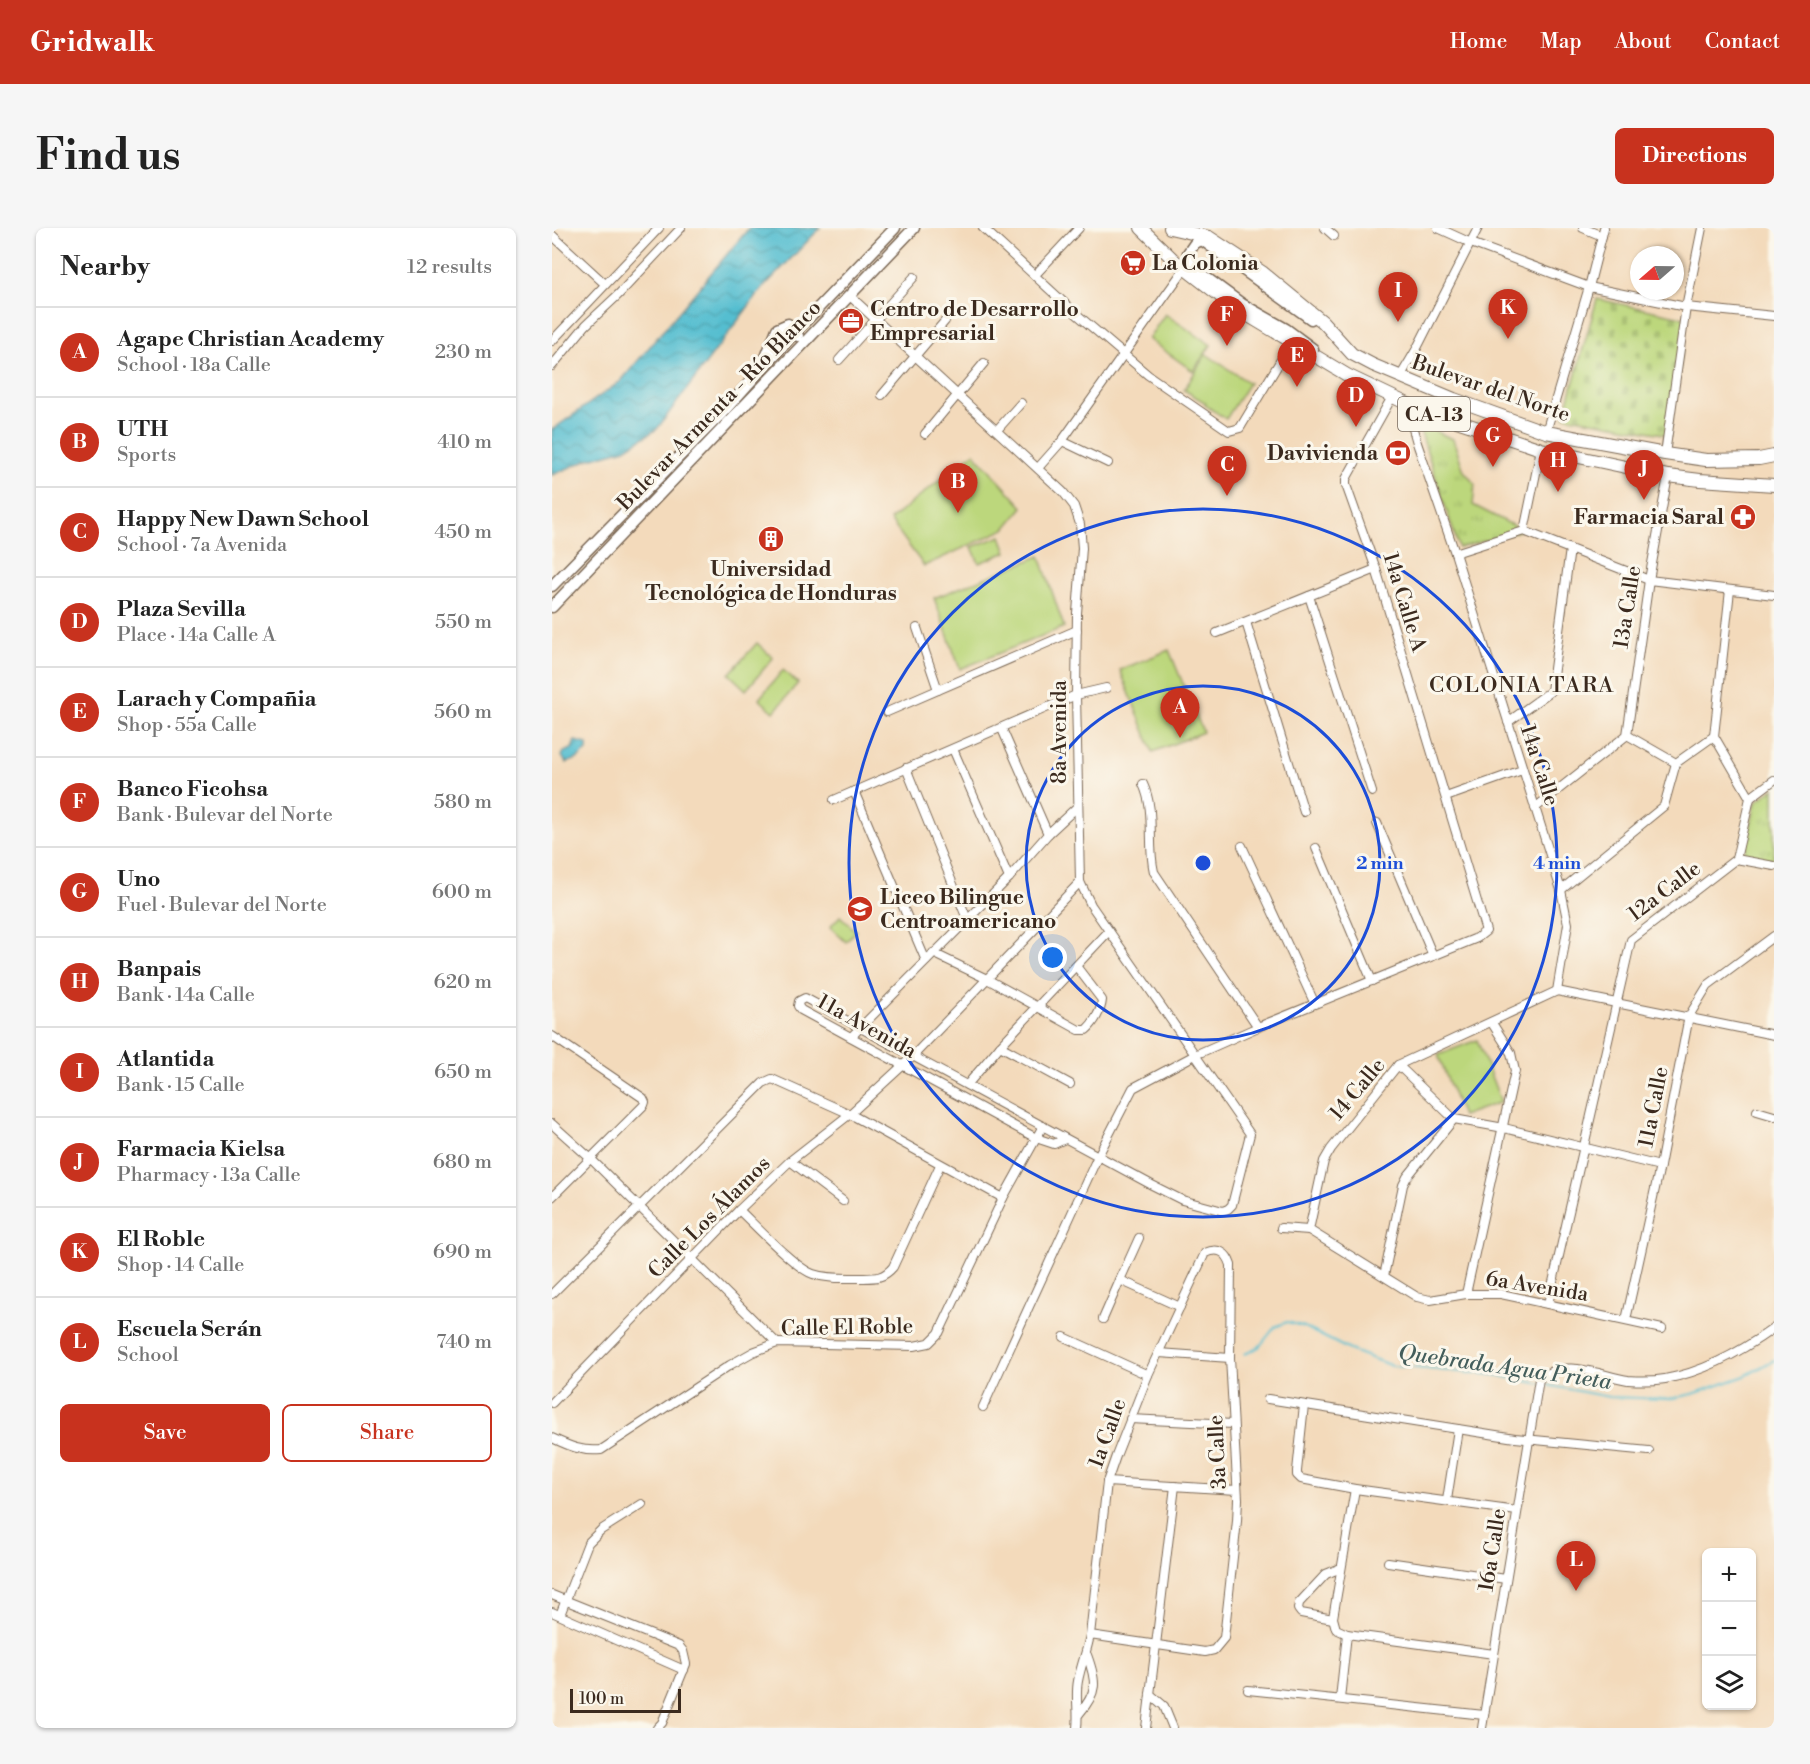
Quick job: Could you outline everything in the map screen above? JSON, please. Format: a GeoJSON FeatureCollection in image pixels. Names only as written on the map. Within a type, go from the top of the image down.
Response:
{"type":"FeatureCollection","features":[{"type":"Feature","properties":{"kind":"highway","name":"Bulevar del Norte"},"geometry":{"type":"LineString","coordinates":[[1141,228],[1185,268],[1233,306],[1347,375],[1412,406],[1541,449],[1668,476],[1700,480],[1774,483]]}},
{"type":"Feature","properties":{"kind":"highway","name":"Bulevar del Norte"},"geometry":{"type":"LineString","coordinates":[[1170,228],[1209,237],[1262,272],[1323,322],[1352,354],[1454,399],[1546,432],[1665,454],[1706,460],[1759,459],[1774,456]]}},
{"type":"Feature","properties":{"kind":"highway"},"geometry":{"type":"LineString","coordinates":[[1510,440],[1679,474],[1774,483]]}},
{"type":"Feature","properties":{"kind":"highway"},"geometry":{"type":"LineString","coordinates":[[1706,460],[1725,464],[1774,463]]}},
{"type":"Feature","properties":{"kind":"main road","name":"Bulevar Armenta - Río Blanco"},"geometry":{"type":"LineString","coordinates":[[552,586],[725,410],[796,331],[895,228]]}},
{"type":"Feature","properties":{"kind":"main road","name":"Bulevar Armenta - Río Blanco"},"geometry":{"type":"LineString","coordinates":[[552,607],[850,296],[910,230]]}},
{"type":"Feature","properties":{"kind":"main road"},"geometry":{"type":"LineString","coordinates":[[1347,375],[1286,329],[1242,304],[1197,271],[1189,261],[1190,249],[1202,240],[1309,317],[1352,354]]}},
{"type":"Feature","properties":{"kind":"main road"},"geometry":{"type":"LineString","coordinates":[[738,412],[744,399],[796,346],[799,338],[796,331],[788,324],[777,328],[762,369]]}},
{"type":"Feature","properties":{"kind":"main road"},"geometry":{"type":"LineString","coordinates":[[552,597],[585,563],[597,540]]}},
{"type":"Feature","properties":{"kind":"street"},"geometry":{"type":"LineString","coordinates":[[552,341],[659,228]]}},
{"type":"Feature","properties":{"kind":"street"},"geometry":{"type":"LineString","coordinates":[[552,366],[586,325],[681,228]]}},
{"type":"Feature","properties":{"kind":"street"},"geometry":{"type":"LineString","coordinates":[[983,228],[1148,375],[1229,431],[1240,428],[1291,343]]}},
{"type":"Feature","properties":{"kind":"street"},"geometry":{"type":"LineString","coordinates":[[1035,275],[1079,228]]}},
{"type":"Feature","properties":{"kind":"street"},"geometry":{"type":"LineString","coordinates":[[1325,228],[1334,236]]}},
{"type":"Feature","properties":{"kind":"street"},"geometry":{"type":"LineString","coordinates":[[1438,228],[1471,243],[1589,287],[1686,307],[1774,316]]}},
{"type":"Feature","properties":{"kind":"street"},"geometry":{"type":"LineString","coordinates":[[1400,376],[1416,350],[1478,228]]}},
{"type":"Feature","properties":{"kind":"street"},"geometry":{"type":"LineString","coordinates":[[1546,432],[1603,232],[1583,228]]}},
{"type":"Feature","properties":{"kind":"street"},"geometry":{"type":"LineString","coordinates":[[1665,454],[1686,307],[1702,228]]}},
{"type":"Feature","properties":{"kind":"street"},"geometry":{"type":"LineString","coordinates":[[552,235],[605,284]]}},
{"type":"Feature","properties":{"kind":"street"},"geometry":{"type":"LineString","coordinates":[[1038,468],[1062,441],[1185,268]]}},
{"type":"Feature","properties":{"kind":"street"},"geometry":{"type":"LineString","coordinates":[[839,360],[877,321],[914,277]]}},
{"type":"Feature","properties":{"kind":"street","name":"8a Avenida"},"geometry":{"type":"LineString","coordinates":[[850,296],[1064,492],[1074,506],[1080,524],[1082,548],[1076,695],[1080,882],[1091,905],[1109,932],[1250,1134],[1232,1205],[1228,1209]]}},
{"type":"Feature","properties":{"kind":"street"},"geometry":{"type":"LineString","coordinates":[[882,395],[945,321]]}},
{"type":"Feature","properties":{"kind":"street"},"geometry":{"type":"LineString","coordinates":[[925,434],[984,363]]}},
{"type":"Feature","properties":{"kind":"street","name":"14a Calle A"},"geometry":{"type":"LineString","coordinates":[[1392,397],[1346,479],[1346,485],[1376,569],[1485,931],[1477,938],[1433,956]]}},
{"type":"Feature","properties":{"kind":"street"},"geometry":{"type":"LineString","coordinates":[[997,430],[1021,403]]}},
{"type":"Feature","properties":{"kind":"street","name":"14a Calle"},"geometry":{"type":"LineString","coordinates":[[1412,406],[1412,423],[1417,443],[1455,553],[1561,890],[1568,924],[1557,991]]}},
{"type":"Feature","properties":{"kind":"street"},"geometry":{"type":"LineString","coordinates":[[1062,441],[1108,463]]}},
{"type":"Feature","properties":{"kind":"street"},"geometry":{"type":"LineString","coordinates":[[1524,531],[1541,449]]}},
{"type":"Feature","properties":{"kind":"street","name":"13a Calle"},"geometry":{"type":"LineString","coordinates":[[1627,735],[1649,580],[1668,476]]}},
{"type":"Feature","properties":{"kind":"street"},"geometry":{"type":"LineString","coordinates":[[1455,553],[1524,531],[1649,580],[1774,596]]}},
{"type":"Feature","properties":{"kind":"street"},"geometry":{"type":"LineString","coordinates":[[1508,722],[1551,691],[1570,549]]}},
{"type":"Feature","properties":{"kind":"street"},"geometry":{"type":"LineString","coordinates":[[1217,633],[1376,569]]}},
{"type":"Feature","properties":{"kind":"street"},"geometry":{"type":"LineString","coordinates":[[1730,590],[1714,736],[1750,798]]}},
{"type":"Feature","properties":{"kind":"street"},"geometry":{"type":"LineString","coordinates":[[1309,596],[1371,792]]}},
{"type":"Feature","properties":{"kind":"street"},"geometry":{"type":"LineString","coordinates":[[1246,622],[1304,812]]}},
{"type":"Feature","properties":{"kind":"street"},"geometry":{"type":"LineString","coordinates":[[918,628],[938,690]]}},
{"type":"Feature","properties":{"kind":"street"},"geometry":{"type":"LineString","coordinates":[[887,712],[1077,630]]}},
{"type":"Feature","properties":{"kind":"street"},"geometry":{"type":"LineString","coordinates":[[834,800],[1076,695],[1106,688]]}},
{"type":"Feature","properties":{"kind":"street"},"geometry":{"type":"LineString","coordinates":[[1002,729],[1048,834]]}},
{"type":"Feature","properties":{"kind":"street"},"geometry":{"type":"LineString","coordinates":[[1535,808],[1627,735],[1676,763]]}},
{"type":"Feature","properties":{"kind":"street"},"geometry":{"type":"LineString","coordinates":[[1561,890],[1664,806],[1676,763],[1714,736]]}},
{"type":"Feature","properties":{"kind":"street"},"geometry":{"type":"LineString","coordinates":[[953,749],[1008,878]]}},
{"type":"Feature","properties":{"kind":"street"},"geometry":{"type":"LineString","coordinates":[[906,768],[967,919]]}},
{"type":"Feature","properties":{"kind":"street"},"geometry":{"type":"LineString","coordinates":[[1446,797],[1522,770]]}},
{"type":"Feature","properties":{"kind":"street"},"geometry":{"type":"LineString","coordinates":[[1774,780],[1750,798],[1736,859],[1774,867]]}},
{"type":"Feature","properties":{"kind":"street"},"geometry":{"type":"LineString","coordinates":[[1143,784],[1152,815],[1151,860],[1154,872],[1258,1027]]}},
{"type":"Feature","properties":{"kind":"street"},"geometry":{"type":"LineString","coordinates":[[854,791],[926,960]]}},
{"type":"Feature","properties":{"kind":"street"},"geometry":{"type":"LineString","coordinates":[[851,1037],[1077,807]]}},
{"type":"Feature","properties":{"kind":"street"},"geometry":{"type":"LineString","coordinates":[[983,1407],[1098,1156],[1133,1088],[1195,1055],[1314,1002],[1433,956],[1377,823]]}},
{"type":"Feature","properties":{"kind":"street"},"geometry":{"type":"LineString","coordinates":[[1242,846],[1314,1002]]}},
{"type":"Feature","properties":{"kind":"street"},"geometry":{"type":"LineString","coordinates":[[1316,848],[1372,981]]}},
{"type":"Feature","properties":{"kind":"street","name":"12a Calle"},"geometry":{"type":"LineString","coordinates":[[1548,1304],[1633,937],[1736,859]]}},
{"type":"Feature","properties":{"kind":"street","name":"Calle Los Álamos"},"geometry":{"type":"LineString","coordinates":[[552,1403],[739,1210],[790,1161],[850,1114],[912,1056],[1080,882]]}},
{"type":"Feature","properties":{"kind":"street"},"geometry":{"type":"LineString","coordinates":[[967,1085],[1000,1046],[1109,932]]}},
{"type":"Feature","properties":{"kind":"street","name":"11a Calle"},"geometry":{"type":"LineString","coordinates":[[1626,1320],[1660,1166],[1689,1017],[1708,985],[1774,936]]}},
{"type":"Feature","properties":{"kind":"street"},"geometry":{"type":"LineString","coordinates":[[933,953],[987,979],[1079,1030],[1086,1030],[1092,1026],[1102,1000],[1076,966]]}},
{"type":"Feature","properties":{"kind":"street"},"geometry":{"type":"LineString","coordinates":[[1557,991],[1774,1035]]}},
{"type":"Feature","properties":{"kind":"street","name":"14 Calle"},"geometry":{"type":"LineString","coordinates":[[1309,1230],[1324,1161],[1330,1149],[1398,1065],[1557,991]]}},
{"type":"Feature","properties":{"kind":"street","name":"11a Avenida"},"geometry":{"type":"LineString","coordinates":[[1065,1139],[1054,1144],[1036,1138],[801,1010],[798,1006],[799,1001],[805,998],[1182,1200],[1223,1211],[1228,1209]]}},
{"type":"Feature","properties":{"kind":"street"},"geometry":{"type":"LineString","coordinates":[[1466,1294],[1515,1071],[1511,1053],[1492,1023]]}},
{"type":"Feature","properties":{"kind":"street"},"geometry":{"type":"LineString","coordinates":[[552,1036],[643,1098],[645,1102],[645,1106],[552,1197]]}},
{"type":"Feature","properties":{"kind":"street"},"geometry":{"type":"LineString","coordinates":[[1000,1046],[1070,1084]]}},
{"type":"Feature","properties":{"kind":"street"},"geometry":{"type":"LineString","coordinates":[[1398,1065],[1454,1119],[1504,1128],[1660,1166]]}},
{"type":"Feature","properties":{"kind":"street"},"geometry":{"type":"LineString","coordinates":[[552,1293],[763,1083],[772,1079],[850,1114],[1003,1198]]}},
{"type":"Feature","properties":{"kind":"street"},"geometry":{"type":"LineString","coordinates":[[1757,1111],[1774,1116]]}},
{"type":"Feature","properties":{"kind":"street"},"geometry":{"type":"LineString","coordinates":[[1384,1276],[1403,1185],[1454,1119]]}},
{"type":"Feature","properties":{"kind":"street"},"geometry":{"type":"LineString","coordinates":[[552,1124],[591,1158],[777,1343]]}},
{"type":"Feature","properties":{"kind":"street","name":"Calle El Roble"},"geometry":{"type":"LineString","coordinates":[[552,1438],[575,1449],[601,1450],[729,1365],[777,1343],[914,1346],[929,1343],[939,1333],[1003,1198],[1042,1126]]}},
{"type":"Feature","properties":{"kind":"street"},"geometry":{"type":"LineString","coordinates":[[790,1161],[843,1201]]}},
{"type":"Feature","properties":{"kind":"street"},"geometry":{"type":"LineString","coordinates":[[739,1210],[800,1267],[813,1274],[839,1279],[880,1278],[893,1267],[940,1165]]}},
{"type":"Feature","properties":{"kind":"street","name":"6a Avenida"},"geometry":{"type":"LineString","coordinates":[[1281,1228],[1309,1230],[1417,1297],[1424,1299],[1466,1294],[1501,1294],[1662,1329]]}},
{"type":"Feature","properties":{"kind":"street"},"geometry":{"type":"LineString","coordinates":[[1103,1319],[1139,1238]]}},
{"type":"Feature","properties":{"kind":"street","name":"1a Calle"},"geometry":{"type":"LineString","coordinates":[[1077,1728],[1079,1714],[1077,1682],[1087,1655],[1090,1635],[1107,1482],[1148,1375],[1205,1253],[1212,1250],[1222,1251]]}},
{"type":"Feature","properties":{"kind":"street","name":"3a Calle"},"geometry":{"type":"LineString","coordinates":[[1156,1644],[1205,1652],[1214,1650],[1224,1638],[1227,1630],[1237,1521],[1237,1490],[1230,1358],[1231,1265],[1229,1257],[1222,1251]]}},
{"type":"Feature","properties":{"kind":"street"},"geometry":{"type":"LineString","coordinates":[[1120,1280],[1180,1307]]}},
{"type":"Feature","properties":{"kind":"street","name":"16a Calle"},"geometry":{"type":"LineString","coordinates":[[1482,1728],[1539,1379],[1550,1371],[1566,1369],[1629,1380],[1666,1379],[1707,1368],[1774,1328]]}},
{"type":"Feature","properties":{"kind":"street"},"geometry":{"type":"LineString","coordinates":[[1064,1337],[1148,1375]]}},
{"type":"Feature","properties":{"kind":"street"},"geometry":{"type":"LineString","coordinates":[[1159,1353],[1230,1358]]}},
{"type":"Feature","properties":{"kind":"street"},"geometry":{"type":"LineString","coordinates":[[1268,1399],[1515,1438],[1649,1451]]}},
{"type":"Feature","properties":{"kind":"street"},"geometry":{"type":"LineString","coordinates":[[1304,1405],[1297,1471],[1299,1478],[1355,1489],[1517,1511]]}},
{"type":"Feature","properties":{"kind":"street"},"geometry":{"type":"LineString","coordinates":[[1130,1419],[1233,1424]]}},
{"type":"Feature","properties":{"kind":"street"},"geometry":{"type":"LineString","coordinates":[[1447,1500],[1458,1429]]}},
{"type":"Feature","properties":{"kind":"street"},"geometry":{"type":"LineString","coordinates":[[1107,1482],[1237,1490]]}},
{"type":"Feature","properties":{"kind":"street"},"geometry":{"type":"LineString","coordinates":[[1146,1728],[1175,1486]]}},
{"type":"Feature","properties":{"kind":"street"},"geometry":{"type":"LineString","coordinates":[[1355,1489],[1333,1619],[1336,1629],[1347,1634],[1494,1654]]}},
{"type":"Feature","properties":{"kind":"street"},"geometry":{"type":"LineString","coordinates":[[642,1504],[601,1530],[588,1543],[565,1600],[556,1613],[684,1670]]}},
{"type":"Feature","properties":{"kind":"street"},"geometry":{"type":"LineString","coordinates":[[1389,1562],[1506,1579]]}},
{"type":"Feature","properties":{"kind":"street"},"geometry":{"type":"LineString","coordinates":[[1333,1619],[1301,1613],[1298,1609],[1299,1603],[1326,1574],[1341,1568]]}},
{"type":"Feature","properties":{"kind":"street"},"geometry":{"type":"LineString","coordinates":[[552,1594],[679,1646],[686,1658],[684,1670],[662,1723],[657,1728]]}},
{"type":"Feature","properties":{"kind":"street"},"geometry":{"type":"LineString","coordinates":[[1340,1699],[1347,1634]]}},
{"type":"Feature","properties":{"kind":"street"},"geometry":{"type":"LineString","coordinates":[[1090,1635],[1156,1644]]}},
{"type":"Feature","properties":{"kind":"street","name":"1a Calle"},"geometry":{"type":"LineString","coordinates":[[1079,1714],[1091,1700],[1095,1687],[1093,1671],[1087,1655]]}},
{"type":"Feature","properties":{"kind":"street"},"geometry":{"type":"LineString","coordinates":[[1248,1690],[1484,1715]]}},
{"type":"Feature","properties":{"kind":"street"},"geometry":{"type":"LineString","coordinates":[[1150,1694],[1164,1706],[1173,1728]]}},
{"type":"Feature","properties":{"kind":"green space"},"geometry":{"type":"Polygon","coordinates":[[[1597,299],[1687,318],[1669,435],[1564,416],[1597,299]]]}},
{"type":"Feature","properties":{"kind":"green space"},"geometry":{"type":"Polygon","coordinates":[[[1165,314],[1211,345],[1193,371],[1148,339],[1165,314]]]}},
{"type":"Feature","properties":{"kind":"green space"},"geometry":{"type":"Polygon","coordinates":[[[1206,354],[1249,383],[1226,419],[1205,405],[1206,403],[1184,390],[1206,354]]]}},
{"type":"Feature","properties":{"kind":"green space"},"geometry":{"type":"Polygon","coordinates":[[[1418,424],[1453,439],[1464,471],[1475,484],[1473,505],[1522,530],[1459,548],[1418,424]]]}},
{"type":"Feature","properties":{"kind":"green space"},"geometry":{"type":"Polygon","coordinates":[[[974,453],[1023,507],[1005,529],[924,566],[890,520],[974,453]]]}},
{"type":"Feature","properties":{"kind":"green space"},"geometry":{"type":"Polygon","coordinates":[[[1001,536],[1007,552],[979,563],[972,547],[1001,536]]]}},
{"type":"Feature","properties":{"kind":"green space"},"geometry":{"type":"Polygon","coordinates":[[[1040,556],[1064,627],[960,669],[934,598],[1040,556]]]}},
{"type":"Feature","properties":{"kind":"green space"},"geometry":{"type":"Polygon","coordinates":[[[757,643],[773,658],[746,690],[729,674],[757,643]]]}},
{"type":"Feature","properties":{"kind":"green space"},"geometry":{"type":"Polygon","coordinates":[[[1169,650],[1203,732],[1153,752],[1120,670],[1169,650]]]}},
{"type":"Feature","properties":{"kind":"green space"},"geometry":{"type":"Polygon","coordinates":[[[783,670],[798,683],[774,712],[759,699],[783,670]]]}},
{"type":"Feature","properties":{"kind":"green space"},"geometry":{"type":"Polygon","coordinates":[[[1774,788],[1774,862],[1744,856],[1756,802],[1774,788]]]}},
{"type":"Feature","properties":{"kind":"green space"},"geometry":{"type":"Polygon","coordinates":[[[840,916],[856,931],[846,942],[830,927],[840,916]]]}},
{"type":"Feature","properties":{"kind":"green space"},"geometry":{"type":"Polygon","coordinates":[[[1477,1040],[1501,1102],[1462,1116],[1438,1055],[1477,1040]]]}},
{"type":"Feature","properties":{"kind":"water"},"geometry":{"type":"Polygon","coordinates":[[[749,228],[820,228],[760,291],[657,429],[625,449],[589,459],[552,475],[552,430],[621,381],[749,228]]]}},
{"type":"Feature","properties":{"kind":"water"},"geometry":{"type":"Polygon","coordinates":[[[575,741],[587,744],[587,751],[577,759],[566,763],[562,756],[564,752],[572,749],[575,741]]]}},
{"type":"Feature","properties":{"kind":"waterway","name":"Quebrada Agua Prieta"},"geometry":{"type":"LineString","coordinates":[[1245,1354],[1259,1347],[1275,1327],[1287,1322],[1302,1326],[1350,1350],[1392,1366],[1495,1375],[1609,1397],[1668,1399],[1693,1394],[1745,1376],[1774,1360]]}},
{"type":"Feature","properties":{"kind":"place","name":"La Colonia"},"geometry":{"type":"Point","coordinates":[1133,263]}},
{"type":"Feature","properties":{"kind":"place","name":"Centro de Desarrollo Empresarial"},"geometry":{"type":"Point","coordinates":[851,321]}},
{"type":"Feature","properties":{"kind":"place","name":"Atlantida"},"geometry":{"type":"Point","coordinates":[1398,322]}},
{"type":"Feature","properties":{"kind":"place","name":"El Roble"},"geometry":{"type":"Point","coordinates":[1508,339]}},
{"type":"Feature","properties":{"kind":"place","name":"Banco Ficohsa"},"geometry":{"type":"Point","coordinates":[1227,346]}},
{"type":"Feature","properties":{"kind":"place","name":"Larach y Compañia"},"geometry":{"type":"Point","coordinates":[1297,387]}},
{"type":"Feature","properties":{"kind":"place","name":"Plaza Sevilla"},"geometry":{"type":"Point","coordinates":[1356,427]}},
{"type":"Feature","properties":{"kind":"place","name":"Davivienda"},"geometry":{"type":"Point","coordinates":[1398,453]}},
{"type":"Feature","properties":{"kind":"place","name":"Uno"},"geometry":{"type":"Point","coordinates":[1493,467]}},
{"type":"Feature","properties":{"kind":"place","name":"Banpais"},"geometry":{"type":"Point","coordinates":[1558,492]}},
{"type":"Feature","properties":{"kind":"place","name":"Happy New Dawn School"},"geometry":{"type":"Point","coordinates":[1227,496]}},
{"type":"Feature","properties":{"kind":"place","name":"Farmacia Kielsa"},"geometry":{"type":"Point","coordinates":[1644,500]}},
{"type":"Feature","properties":{"kind":"place","name":"UTH"},"geometry":{"type":"Point","coordinates":[958,513]}},
{"type":"Feature","properties":{"kind":"place","name":"Farmacia Saral"},"geometry":{"type":"Point","coordinates":[1743,517]}},
{"type":"Feature","properties":{"kind":"place","name":"Universidad Tecnológica de Honduras"},"geometry":{"type":"Point","coordinates":[771,539]}},
{"type":"Feature","properties":{"kind":"place","name":"Agape Christian Academy"},"geometry":{"type":"Point","coordinates":[1180,738]}},
{"type":"Feature","properties":{"kind":"place","name":"Liceo Bilingue Centroamericano"},"geometry":{"type":"Point","coordinates":[860,909]}},
{"type":"Feature","properties":{"kind":"place","name":"Escuela Serán"},"geometry":{"type":"Point","coordinates":[1576,1591]}},
{"type":"Feature","properties":{"kind":"district","name":"COLONIA TARA"},"geometry":{"type":"Point","coordinates":[1522,684]}}]}
